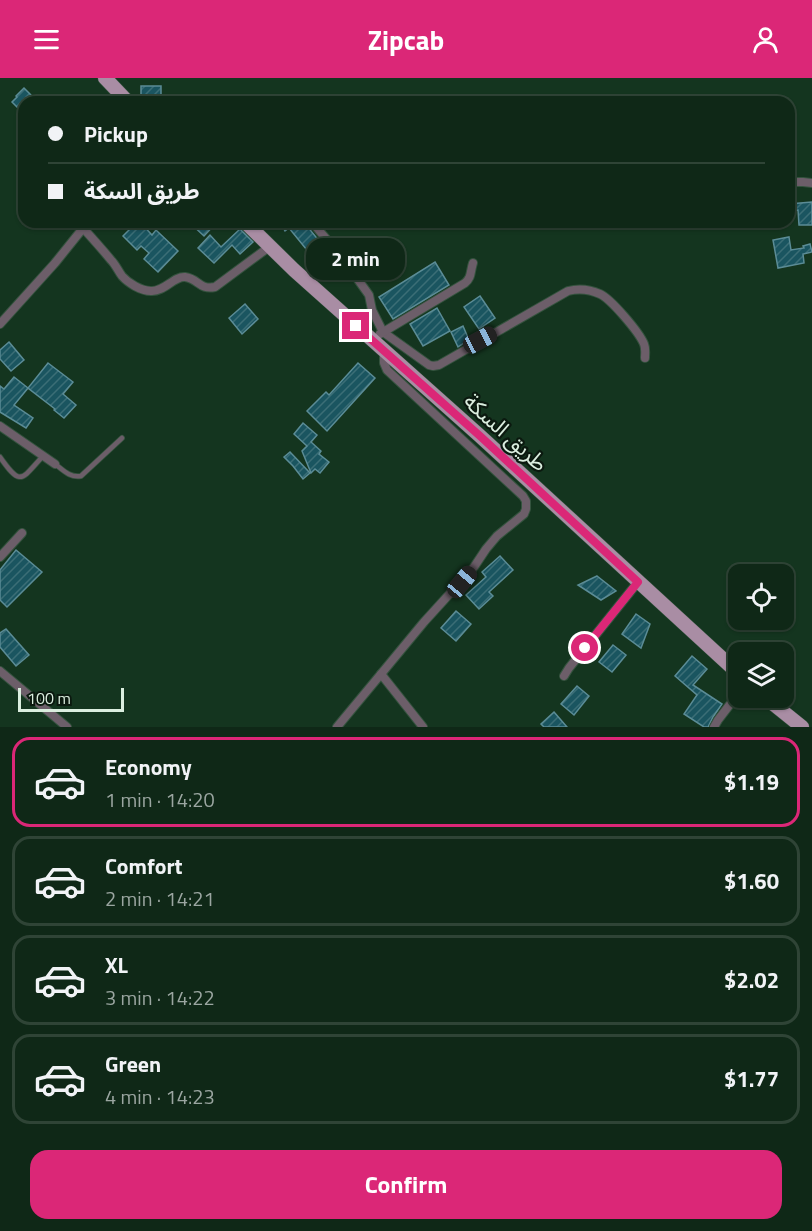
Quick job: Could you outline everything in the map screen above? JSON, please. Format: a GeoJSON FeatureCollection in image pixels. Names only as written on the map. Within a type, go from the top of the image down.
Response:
{"type":"FeatureCollection","features":[{"type":"Feature","properties":{"kind":"main road"},"geometry":{"type":"LineString","coordinates":[[105,78],[122,96]]}},
{"type":"Feature","properties":{"kind":"main road","name":"طريق السكة"},"geometry":{"type":"LineString","coordinates":[[251,228],[269,247],[377,336],[384,350],[728,664]]}},
{"type":"Feature","properties":{"kind":"main road"},"geometry":{"type":"LineString","coordinates":[[777,708],[796,725]]}},
{"type":"Feature","properties":{"kind":"street"},"geometry":{"type":"LineString","coordinates":[[795,182],[812,183]]}},
{"type":"Feature","properties":{"kind":"street"},"geometry":{"type":"LineString","coordinates":[[0,324],[84,228]]}},
{"type":"Feature","properties":{"kind":"street"},"geometry":{"type":"LineString","coordinates":[[88,228],[122,276],[139,288],[150,291],[160,290],[185,277],[205,288],[215,287],[269,247]]}},
{"type":"Feature","properties":{"kind":"street"},"geometry":{"type":"LineString","coordinates":[[317,228],[369,295],[377,336],[429,365],[439,365],[568,291],[579,288],[603,295],[621,313],[642,341],[645,347],[645,358]]}},
{"type":"Feature","properties":{"kind":"street"},"geometry":{"type":"LineString","coordinates":[[377,336],[465,284],[471,275],[473,263]]}},
{"type":"Feature","properties":{"kind":"street"},"geometry":{"type":"LineString","coordinates":[[337,727],[424,622],[462,582],[497,536],[520,519],[526,509],[523,496],[387,370],[384,363],[384,350]]}},
{"type":"Feature","properties":{"kind":"street"},"geometry":{"type":"LineString","coordinates":[[0,426],[55,464]]}},
{"type":"Feature","properties":{"kind":"street"},"geometry":{"type":"LineString","coordinates":[[0,557],[22,533]]}},
{"type":"Feature","properties":{"kind":"street"},"geometry":{"type":"LineString","coordinates":[[564,676],[638,582]]}},
{"type":"Feature","properties":{"kind":"street"},"geometry":{"type":"LineString","coordinates":[[0,671],[67,727]]}},
{"type":"Feature","properties":{"kind":"street"},"geometry":{"type":"LineString","coordinates":[[381,674],[423,727]]}},
{"type":"Feature","properties":{"kind":"street"},"geometry":{"type":"LineString","coordinates":[[714,727],[728,707]]}},
{"type":"Feature","properties":{"kind":"lane"},"geometry":{"type":"LineString","coordinates":[[55,464],[70,475],[81,476],[122,438]]}},
{"type":"Feature","properties":{"kind":"lane"},"geometry":{"type":"LineString","coordinates":[[0,457],[12,473],[20,477],[25,476],[44,456]]}},
{"type":"Feature","properties":{"kind":"building"},"geometry":{"type":"Polygon","coordinates":[[[141,86],[161,86],[161,96],[141,96],[141,86]]]}},
{"type":"Feature","properties":{"kind":"building"},"geometry":{"type":"Polygon","coordinates":[[[24,88],[32,96],[18,96],[18,108],[12,102],[24,88]]]}},
{"type":"Feature","properties":{"kind":"building"},"geometry":{"type":"Polygon","coordinates":[[[812,202],[812,225],[799,225],[795,203],[812,202]]]}},
{"type":"Feature","properties":{"kind":"building"},"geometry":{"type":"Polygon","coordinates":[[[131,228],[146,228],[152,235],[156,230],[178,251],[158,272],[144,259],[149,253],[141,246],[137,250],[123,236],[131,228]]]}},
{"type":"Feature","properties":{"kind":"building"},"geometry":{"type":"Polygon","coordinates":[[[195,228],[211,228],[204,236],[195,228]]]}},
{"type":"Feature","properties":{"kind":"building"},"geometry":{"type":"Polygon","coordinates":[[[289,228],[309,228],[344,272],[335,279],[313,253],[311,255],[289,228]]]}},
{"type":"Feature","properties":{"kind":"building"},"geometry":{"type":"Polygon","coordinates":[[[240,229],[253,242],[240,254],[232,245],[214,263],[198,248],[210,235],[221,247],[240,229]]]}},
{"type":"Feature","properties":{"kind":"building"},"geometry":{"type":"Polygon","coordinates":[[[789,237],[791,250],[804,248],[803,246],[810,244],[812,252],[803,254],[804,263],[778,268],[773,240],[789,237]]]}},
{"type":"Feature","properties":{"kind":"building"},"geometry":{"type":"Polygon","coordinates":[[[435,262],[449,285],[393,319],[379,297],[435,262]]]}},
{"type":"Feature","properties":{"kind":"building"},"geometry":{"type":"Polygon","coordinates":[[[480,296],[495,318],[479,329],[464,307],[480,296]]]}},
{"type":"Feature","properties":{"kind":"building"},"geometry":{"type":"Polygon","coordinates":[[[245,304],[258,319],[242,334],[229,318],[245,304]]]}},
{"type":"Feature","properties":{"kind":"building"},"geometry":{"type":"Polygon","coordinates":[[[437,308],[450,331],[423,346],[410,324],[437,308]]]}},
{"type":"Feature","properties":{"kind":"building"},"geometry":{"type":"Polygon","coordinates":[[[463,326],[469,340],[458,347],[451,332],[463,326]]]}},
{"type":"Feature","properties":{"kind":"building"},"geometry":{"type":"Polygon","coordinates":[[[9,342],[24,360],[11,371],[0,359],[0,350],[9,342]]]}},
{"type":"Feature","properties":{"kind":"building"},"geometry":{"type":"Polygon","coordinates":[[[48,363],[73,382],[63,394],[76,405],[64,418],[28,388],[48,363]]]}},
{"type":"Feature","properties":{"kind":"building"},"geometry":{"type":"Polygon","coordinates":[[[358,363],[375,378],[327,431],[307,411],[326,392],[329,395],[358,363]]]}},
{"type":"Feature","properties":{"kind":"building"},"geometry":{"type":"Polygon","coordinates":[[[14,377],[28,388],[14,405],[33,418],[26,428],[0,412],[0,386],[4,389],[14,377]]]}},
{"type":"Feature","properties":{"kind":"building"},"geometry":{"type":"Polygon","coordinates":[[[303,423],[317,435],[311,442],[321,451],[319,454],[329,462],[320,473],[315,469],[311,473],[302,451],[307,446],[294,434],[303,423]]]}},
{"type":"Feature","properties":{"kind":"building"},"geometry":{"type":"Polygon","coordinates":[[[290,452],[310,473],[303,479],[284,457],[290,452]]]}},
{"type":"Feature","properties":{"kind":"building"},"geometry":{"type":"Polygon","coordinates":[[[16,550],[42,572],[7,607],[0,600],[0,570],[16,550]]]}},
{"type":"Feature","properties":{"kind":"building"},"geometry":{"type":"Polygon","coordinates":[[[500,556],[513,570],[489,592],[493,596],[479,609],[466,595],[486,577],[482,572],[500,556]]]}},
{"type":"Feature","properties":{"kind":"building"},"geometry":{"type":"Polygon","coordinates":[[[597,576],[616,591],[601,600],[578,585],[597,576]]]}},
{"type":"Feature","properties":{"kind":"building"},"geometry":{"type":"Polygon","coordinates":[[[456,611],[471,624],[456,641],[441,628],[456,611]]]}},
{"type":"Feature","properties":{"kind":"building"},"geometry":{"type":"Polygon","coordinates":[[[636,614],[650,624],[641,648],[622,634],[636,614]]]}},
{"type":"Feature","properties":{"kind":"building"},"geometry":{"type":"Polygon","coordinates":[[[6,629],[29,655],[16,666],[0,647],[0,633],[6,629]]]}},
{"type":"Feature","properties":{"kind":"building"},"geometry":{"type":"Polygon","coordinates":[[[613,645],[626,655],[612,672],[599,662],[613,645]]]}},
{"type":"Feature","properties":{"kind":"building"},"geometry":{"type":"Polygon","coordinates":[[[692,656],[707,669],[693,685],[722,704],[708,727],[704,727],[684,714],[697,695],[675,676],[692,656]]]}},
{"type":"Feature","properties":{"kind":"building"},"geometry":{"type":"Polygon","coordinates":[[[577,686],[589,696],[574,715],[561,704],[577,686]]]}},
{"type":"Feature","properties":{"kind":"building"},"geometry":{"type":"Polygon","coordinates":[[[554,712],[567,727],[544,727],[541,724],[554,712]]]}},
{"type":"Feature","properties":{"kind":"route"},"geometry":{"type":"LineString","coordinates":[[356,326],[480,436],[638,582],[585,648]]}}]}
